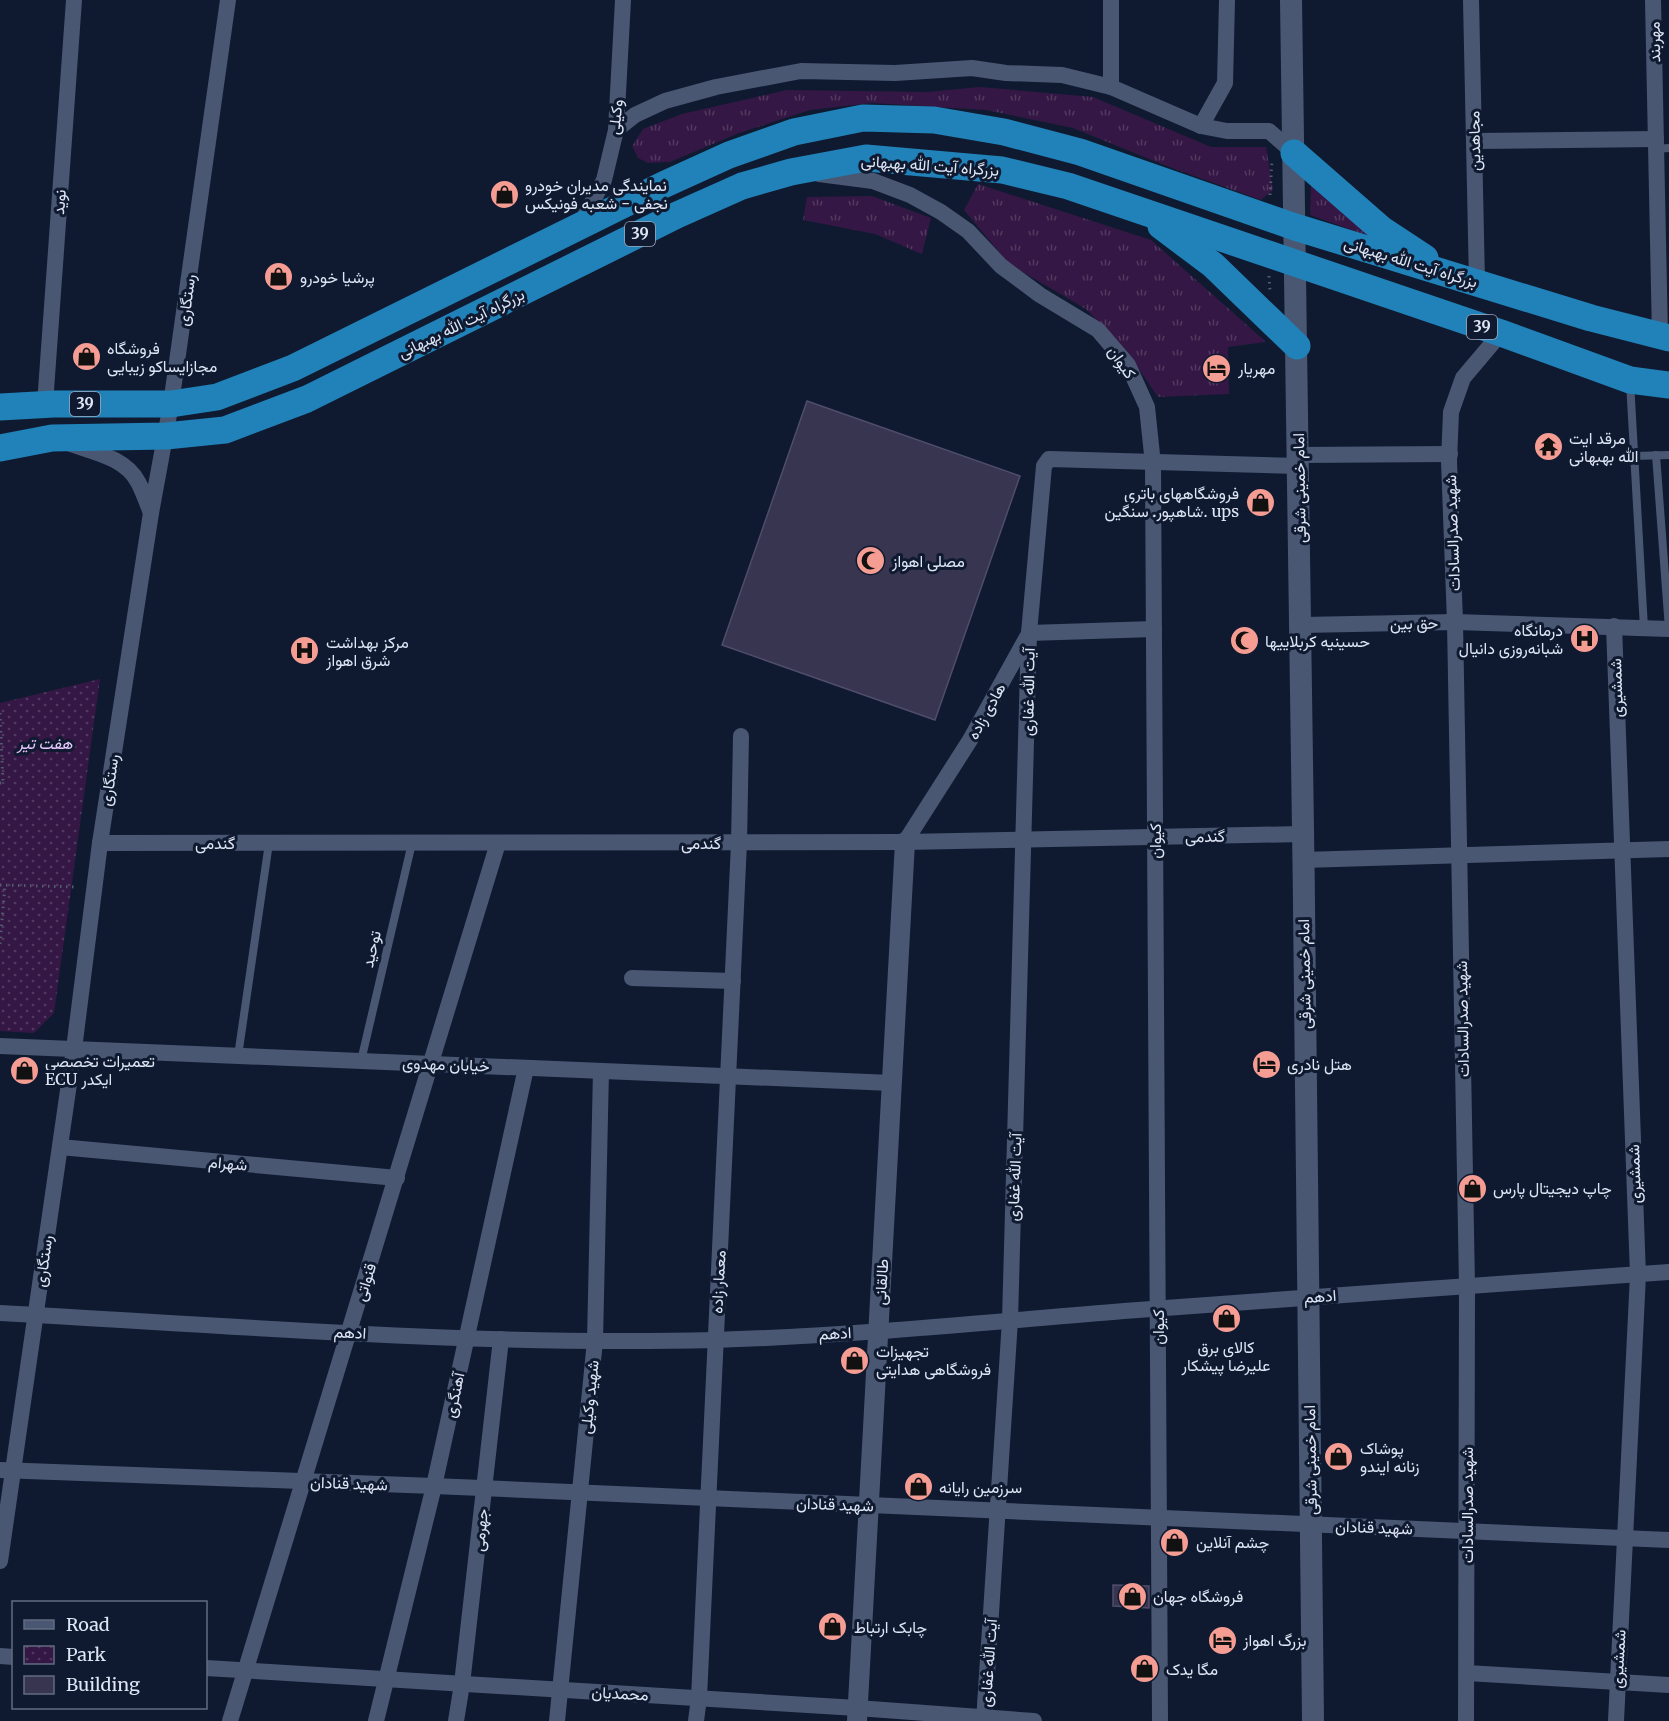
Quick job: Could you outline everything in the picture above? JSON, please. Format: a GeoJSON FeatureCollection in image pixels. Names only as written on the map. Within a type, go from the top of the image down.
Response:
{"type":"FeatureCollection","features":[{"type":"Feature","properties":{"kind":"highway","name":"بزرگراه آیت الله بهبهانی"},"geometry":{"type":"LineString","coordinates":[[0,407],[171,404],[217,397],[293,368],[729,154],[794,132],[863,118],[934,120],[1004,132],[1080,152],[1295,227],[1664,337]]}},
{"type":"Feature","properties":{"kind":"highway"},"geometry":{"type":"LineString","coordinates":[[1294,153],[1381,229],[1451,275]]}},
{"type":"Feature","properties":{"kind":"highway","name":"بزرگراه آیت الله بهبهانی"},"geometry":{"type":"LineString","coordinates":[[0,448],[52,438],[165,436],[225,430],[307,399],[677,215],[742,186],[791,172],[866,158],[935,162],[1002,170],[1068,186],[1501,333],[1630,380],[1669,385]]}},
{"type":"Feature","properties":{"kind":"highway"},"geometry":{"type":"LineString","coordinates":[[1127,205],[1171,231],[1213,265],[1297,346]]}},
{"type":"Feature","properties":{"kind":"highway"},"geometry":{"type":"LineString","coordinates":[[293,368],[307,399]]}},
{"type":"Feature","properties":{"kind":"main road"},"geometry":{"type":"LineString","coordinates":[[1291,0],[1295,227]]}},
{"type":"Feature","properties":{"kind":"main road","name":"امام خمینی شرقی"},"geometry":{"type":"LineString","coordinates":[[1295,227],[1302,625],[1313,1721]]}},
{"type":"Feature","properties":{"kind":"street","name":"نوید"},"geometry":{"type":"LineString","coordinates":[[45,405],[74,0]]}},
{"type":"Feature","properties":{"kind":"street","name":"رستگاری"},"geometry":{"type":"LineString","coordinates":[[0,1561],[7,1470],[35,1315],[74,1049],[100,843],[151,513],[171,404],[228,0]]}},
{"type":"Feature","properties":{"kind":"street","name":"وکیلی"},"geometry":{"type":"LineString","coordinates":[[580,226],[604,180],[616,130],[623,0]]}},
{"type":"Feature","properties":{"kind":"street"},"geometry":{"type":"LineString","coordinates":[[1110,0],[1111,87]]}},
{"type":"Feature","properties":{"kind":"street"},"geometry":{"type":"LineString","coordinates":[[1201,126],[1225,83],[1227,0]]}},
{"type":"Feature","properties":{"kind":"street","name":"مجاهدین"},"geometry":{"type":"LineString","coordinates":[[1471,0],[1477,282]]}},
{"type":"Feature","properties":{"kind":"street","name":"مهربند"},"geometry":{"type":"LineString","coordinates":[[1653,0],[1662,68],[1660,146],[1664,337]]}},
{"type":"Feature","properties":{"kind":"street"},"geometry":{"type":"LineString","coordinates":[[616,130],[635,115],[665,101],[716,87],[801,70],[895,73],[972,68],[1006,73],[1062,75],[1111,87],[1201,126],[1227,131],[1269,131],[1294,153]]}},
{"type":"Feature","properties":{"kind":"street"},"geometry":{"type":"LineString","coordinates":[[1474,141],[1660,146]]}},
{"type":"Feature","properties":{"kind":"street","name":"کیوان"},"geometry":{"type":"LineString","coordinates":[[791,172],[873,181],[910,195],[941,213],[968,231],[1001,266],[1040,295],[1098,330],[1128,365],[1148,407],[1152,464],[1154,629],[1160,1721]]}},
{"type":"Feature","properties":{"kind":"street","name":"شهید صدرالسادات"},"geometry":{"type":"LineString","coordinates":[[1466,1721],[1467,1286],[1451,412],[1463,378],[1501,333]]}},
{"type":"Feature","properties":{"kind":"street"},"geometry":{"type":"LineString","coordinates":[[52,438],[111,458],[125,466],[137,480],[151,513]]}},
{"type":"Feature","properties":{"kind":"street"},"geometry":{"type":"LineString","coordinates":[[1152,464],[1298,461],[1450,454]]}},
{"type":"Feature","properties":{"kind":"street","name":"هادی زاده"},"geometry":{"type":"LineString","coordinates":[[905,842],[970,740],[1029,633],[1046,462],[1049,459],[1152,464]]}},
{"type":"Feature","properties":{"kind":"street","name":"حق بین"},"geometry":{"type":"LineString","coordinates":[[1302,625],[1455,622],[1669,629]]}},
{"type":"Feature","properties":{"kind":"street","name":"شمشیری"},"geometry":{"type":"LineString","coordinates":[[1614,626],[1638,1275],[1616,1721]]}},
{"type":"Feature","properties":{"kind":"street"},"geometry":{"type":"LineString","coordinates":[[1029,633],[1154,629]]}},
{"type":"Feature","properties":{"kind":"street","name":"آیت الله غفاری"},"geometry":{"type":"LineString","coordinates":[[984,1719],[1010,1320],[1029,633]]}},
{"type":"Feature","properties":{"kind":"street","name":"معمار زاده"},"geometry":{"type":"LineString","coordinates":[[696,1721],[699,1698],[733,981],[741,736]]}},
{"type":"Feature","properties":{"kind":"street","name":"گندمی"},"geometry":{"type":"LineString","coordinates":[[100,843],[905,842],[1303,834]]}},
{"type":"Feature","properties":{"kind":"street","name":"طالقانی"},"geometry":{"type":"LineString","coordinates":[[857,1714],[905,842]]}},
{"type":"Feature","properties":{"kind":"street","name":"قنواتی"},"geometry":{"type":"LineString","coordinates":[[230,1721],[498,843]]}},
{"type":"Feature","properties":{"kind":"street"},"geometry":{"type":"LineString","coordinates":[[1303,860],[1669,849]]}},
{"type":"Feature","properties":{"kind":"street"},"geometry":{"type":"LineString","coordinates":[[632,978],[733,981]]}},
{"type":"Feature","properties":{"kind":"street","name":"خیابان مهدوی"},"geometry":{"type":"LineString","coordinates":[[0,1046],[891,1083]]}},
{"type":"Feature","properties":{"kind":"street","name":"آهنگری"},"geometry":{"type":"LineString","coordinates":[[376,1721],[434,1486],[526,1068]]}},
{"type":"Feature","properties":{"kind":"street","name":"شهید وکیلی"},"geometry":{"type":"LineString","coordinates":[[557,1721],[595,1341],[601,1071]]}},
{"type":"Feature","properties":{"kind":"street","name":"شهرام"},"geometry":{"type":"LineString","coordinates":[[60,1147],[397,1178]]}},
{"type":"Feature","properties":{"kind":"street","name":"ادهم"},"geometry":{"type":"LineString","coordinates":[[0,1313],[466,1339],[715,1340],[878,1331],[1308,1297],[1669,1272]]}},
{"type":"Feature","properties":{"kind":"street","name":"جهرمی"},"geometry":{"type":"LineString","coordinates":[[456,1721],[501,1339]]}},
{"type":"Feature","properties":{"kind":"street","name":"شهید قنادان"},"geometry":{"type":"LineString","coordinates":[[7,1470],[434,1486],[1669,1540]]}},
{"type":"Feature","properties":{"kind":"street","name":"محمدیان"},"geometry":{"type":"LineString","coordinates":[[207,1668],[699,1698],[857,1714],[1034,1721]]}},
{"type":"Feature","properties":{"kind":"street"},"geometry":{"type":"LineString","coordinates":[[1467,1673],[1669,1685]]}},
{"type":"Feature","properties":{"kind":"lane"},"geometry":{"type":"LineString","coordinates":[[1630,380],[1644,628]]}},
{"type":"Feature","properties":{"kind":"lane"},"geometry":{"type":"LineString","coordinates":[[1656,455],[1669,629]]}},
{"type":"Feature","properties":{"kind":"lane"},"geometry":{"type":"LineString","coordinates":[[1634,456],[1669,455]]}},
{"type":"Feature","properties":{"kind":"lane"},"geometry":{"type":"LineString","coordinates":[[238,1056],[269,843]]}},
{"type":"Feature","properties":{"kind":"lane","name":"توحید"},"geometry":{"type":"LineString","coordinates":[[361,1061],[412,843]]}},
{"type":"Feature","properties":{"kind":"path"},"geometry":{"type":"LineString","coordinates":[[0,713],[3,783],[0,783]]}},
{"type":"Feature","properties":{"kind":"path"},"geometry":{"type":"LineString","coordinates":[[0,885],[94,887]]}},
{"type":"Feature","properties":{"kind":"path"},"geometry":{"type":"LineString","coordinates":[[0,944],[5,885]]}},
{"type":"Feature","properties":{"kind":"green space"},"geometry":{"type":"Polygon","coordinates":[[[980,87],[1093,97],[1211,147],[1266,147],[1273,190],[1261,200],[1164,165],[1073,128],[986,110],[872,103],[810,110],[739,133],[670,162],[648,163],[638,158],[632,146],[643,129],[682,114],[787,90],[927,92],[980,87]]]}},
{"type":"Feature","properties":{"kind":"green space"},"geometry":{"type":"Polygon","coordinates":[[[1311,183],[1369,236],[1310,215],[1311,183]]]}},
{"type":"Feature","properties":{"kind":"green space"},"geometry":{"type":"Polygon","coordinates":[[[978,184],[1151,240],[1266,342],[1228,347],[1229,394],[1158,397],[1127,352],[1086,309],[1009,264],[964,210],[978,184]]]}},
{"type":"Feature","properties":{"kind":"green space"},"geometry":{"type":"Polygon","coordinates":[[[872,196],[931,218],[922,254],[875,234],[803,220],[807,197],[872,196]]]}},
{"type":"Feature","properties":{"kind":"green space","name":"هفت تیر"},"geometry":{"type":"Polygon","coordinates":[[[100,679],[54,1013],[34,1033],[0,1031],[0,703],[100,679]]]}},
{"type":"Feature","properties":{"kind":"building","name":"مصلی اهواز"},"geometry":{"type":"Polygon","coordinates":[[[807,401],[1020,476],[935,720],[722,645],[807,401]]]}},
{"type":"Feature","properties":{"kind":"building","name":"فروشگاه جهان"},"geometry":{"type":"Polygon","coordinates":[[[1113,1585],[1149,1586],[1149,1608],[1113,1606],[1113,1585]]]}},
{"type":"Feature","properties":{"kind":"place","name":"نمایندگی مدیران خودرو نجفی - شعبه فونیکس"},"geometry":{"type":"Point","coordinates":[504,194]}},
{"type":"Feature","properties":{"kind":"place","name":"پرشيا خودرو"},"geometry":{"type":"Point","coordinates":[279,277]}},
{"type":"Feature","properties":{"kind":"place","name":"فروشگاه مجازایساکو زیبایی"},"geometry":{"type":"Point","coordinates":[86,357]}},
{"type":"Feature","properties":{"kind":"place","name":"مهریار"},"geometry":{"type":"Point","coordinates":[1217,368]}},
{"type":"Feature","properties":{"kind":"place","name":"مرقد ایت الله بهبهانی"},"geometry":{"type":"Point","coordinates":[1548,447]}},
{"type":"Feature","properties":{"kind":"place","name":"فروشگاههای باتری شاهپور. سنگین. ups"},"geometry":{"type":"Point","coordinates":[1260,502]}},
{"type":"Feature","properties":{"kind":"place","name":"مصلی اهواز"},"geometry":{"type":"Point","coordinates":[871,561]}},
{"type":"Feature","properties":{"kind":"place","name":"درمانگاه شبانه‌روزی دانیال"},"geometry":{"type":"Point","coordinates":[1584,639]}},
{"type":"Feature","properties":{"kind":"place","name":"حسینیه کربلاییها"},"geometry":{"type":"Point","coordinates":[1244,641]}},
{"type":"Feature","properties":{"kind":"place","name":"مرکز بهداشت شرق اهواز"},"geometry":{"type":"Point","coordinates":[305,651]}},
{"type":"Feature","properties":{"kind":"place","name":"هتل نادری"},"geometry":{"type":"Point","coordinates":[1266,1064]}},
{"type":"Feature","properties":{"kind":"place","name":"تعمیرات تخصصی ECU ایکدر"},"geometry":{"type":"Point","coordinates":[24,1070]}},
{"type":"Feature","properties":{"kind":"place","name":"چاپ دیجیتال پارس"},"geometry":{"type":"Point","coordinates":[1472,1188]}},
{"type":"Feature","properties":{"kind":"place","name":"کالای برق علیرضا پیشکار"},"geometry":{"type":"Point","coordinates":[1226,1319]}},
{"type":"Feature","properties":{"kind":"place","name":"تجهیزات فروشگاهی هدایتی"},"geometry":{"type":"Point","coordinates":[855,1360]}},
{"type":"Feature","properties":{"kind":"place","name":"پوشاک زنانه ایندو"},"geometry":{"type":"Point","coordinates":[1339,1457]}},
{"type":"Feature","properties":{"kind":"place","name":"سرزمین رایانه"},"geometry":{"type":"Point","coordinates":[918,1487]}},
{"type":"Feature","properties":{"kind":"place","name":"چشم آنلاین"},"geometry":{"type":"Point","coordinates":[1175,1542]}},
{"type":"Feature","properties":{"kind":"place","name":"فروشگاه جهان"},"geometry":{"type":"Point","coordinates":[1132,1596]}},
{"type":"Feature","properties":{"kind":"place","name":"چابک ارتباط"},"geometry":{"type":"Point","coordinates":[833,1627]}},
{"type":"Feature","properties":{"kind":"place","name":"بزرگ اهواز"},"geometry":{"type":"Point","coordinates":[1222,1640]}},
{"type":"Feature","properties":{"kind":"place","name":"مگا یدک"},"geometry":{"type":"Point","coordinates":[1145,1669]}}]}
